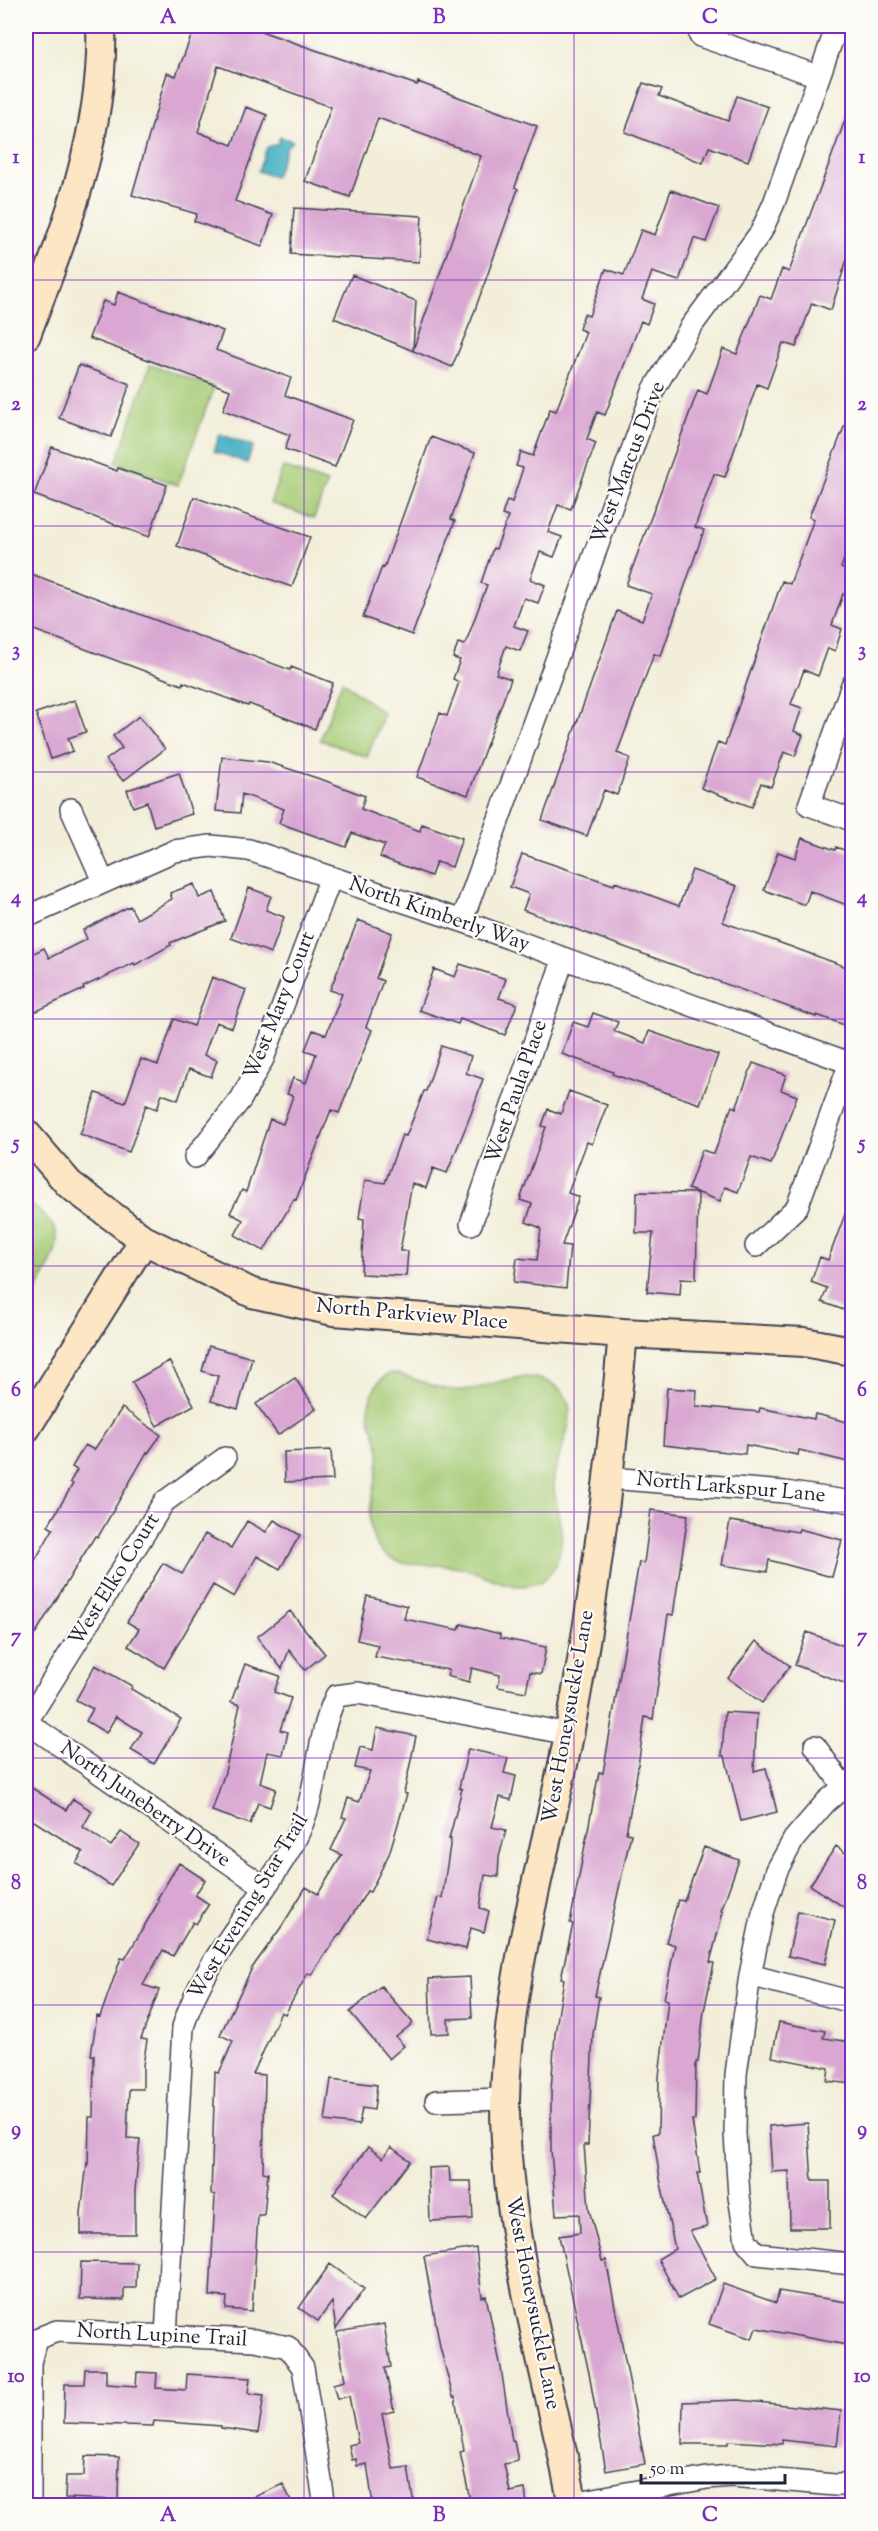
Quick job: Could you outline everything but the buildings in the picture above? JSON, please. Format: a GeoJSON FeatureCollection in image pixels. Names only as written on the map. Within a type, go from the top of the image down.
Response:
{"type":"FeatureCollection","features":[{"type":"Feature","properties":{"kind":"street"},"geometry":{"type":"LineString","coordinates":[[26,335],[68,219],[85,161],[99,79],[101,26]]}},
{"type":"Feature","properties":{"kind":"street","name":"West Marcus Drive"},"geometry":{"type":"LineString","coordinates":[[462,921],[654,389],[690,328],[761,232],[774,203],[837,26]]}},
{"type":"Feature","properties":{"kind":"street"},"geometry":{"type":"LineString","coordinates":[[700,36],[818,76]]}},
{"type":"Feature","properties":{"kind":"street"},"geometry":{"type":"LineString","coordinates":[[852,685],[809,805],[852,820]]}},
{"type":"Feature","properties":{"kind":"street"},"geometry":{"type":"LineString","coordinates":[[71,809],[104,881]]}},
{"type":"Feature","properties":{"kind":"street","name":"North Kimberly Way"},"geometry":{"type":"LineString","coordinates":[[26,917],[174,851],[211,846],[249,850],[462,921],[563,960],[851,1063]]}},
{"type":"Feature","properties":{"kind":"street","name":"West Mary Court"},"geometry":{"type":"LineString","coordinates":[[195,1157],[241,1099],[263,1059],[331,877]]}},
{"type":"Feature","properties":{"kind":"street","name":"West Paula Place"},"geometry":{"type":"LineString","coordinates":[[471,1224],[563,960]]}},
{"type":"Feature","properties":{"kind":"street"},"geometry":{"type":"LineString","coordinates":[[756,1246],[797,1207],[851,1063]]}},
{"type":"Feature","properties":{"kind":"street","name":"North Parkview Place"},"geometry":{"type":"LineString","coordinates":[[26,1134],[69,1184],[144,1240],[239,1288],[296,1304],[334,1311],[623,1333],[804,1342],[852,1350]]}},
{"type":"Feature","properties":{"kind":"street"},"geometry":{"type":"LineString","coordinates":[[26,1428],[144,1240]]}},
{"type":"Feature","properties":{"kind":"street","name":"West Honeysuckle Lane"},"geometry":{"type":"LineString","coordinates":[[573,2504],[546,2384],[510,2198],[506,2099],[517,1983],[569,1734],[609,1478],[623,1333]]}},
{"type":"Feature","properties":{"kind":"street","name":"West Elko Court"},"geometry":{"type":"LineString","coordinates":[[26,1723],[164,1502],[225,1458]]}},
{"type":"Feature","properties":{"kind":"street","name":"North Larkspur Lane"},"geometry":{"type":"LineString","coordinates":[[609,1478],[785,1492],[852,1502]]}},
{"type":"Feature","properties":{"kind":"street","name":"West Evening Star Trail"},"geometry":{"type":"LineString","coordinates":[[166,2336],[183,2027],[190,2002],[202,1977],[294,1841],[309,1811],[327,1716],[336,1696],[358,1693],[569,1734]]}},
{"type":"Feature","properties":{"kind":"street","name":"North Juneberry Drive"},"geometry":{"type":"LineString","coordinates":[[26,1723],[264,1887]]}},
{"type":"Feature","properties":{"kind":"street"},"geometry":{"type":"LineString","coordinates":[[815,1746],[848,1783],[794,1839],[777,1870],[763,1913],[750,1975],[736,2074],[735,2134],[739,2196],[746,2241],[757,2254],[769,2257],[837,2260],[852,2264]]}},
{"type":"Feature","properties":{"kind":"street"},"geometry":{"type":"LineString","coordinates":[[750,1975],[852,2002]]}},
{"type":"Feature","properties":{"kind":"street"},"geometry":{"type":"LineString","coordinates":[[436,2101],[506,2099]]}},
{"type":"Feature","properties":{"kind":"street","name":"North Lupine Trail"},"geometry":{"type":"LineString","coordinates":[[30,2505],[30,2363],[36,2338],[57,2331],[255,2340],[288,2347],[303,2368],[325,2505]]}},
{"type":"Feature","properties":{"kind":"street"},"geometry":{"type":"LineString","coordinates":[[573,2504],[707,2478],[731,2476],[835,2485],[842,2485],[852,2480]]}},
{"type":"Feature","properties":{"kind":"green space"},"geometry":{"type":"Polygon","coordinates":[[[150,365],[214,387],[178,485],[116,463],[150,365]]]}},
{"type":"Feature","properties":{"kind":"green space"},"geometry":{"type":"Polygon","coordinates":[[[283,467],[327,483],[314,518],[270,503],[283,467]]]}},
{"type":"Feature","properties":{"kind":"green space"},"geometry":{"type":"Polygon","coordinates":[[[342,681],[384,714],[367,757],[320,740],[342,681]]]}},
{"type":"Feature","properties":{"kind":"green space"},"geometry":{"type":"Polygon","coordinates":[[[26,1200],[50,1222],[57,1238],[54,1255],[37,1290],[30,1314],[29,1352],[26,1366],[26,1200]]]}},
{"type":"Feature","properties":{"kind":"green space"},"geometry":{"type":"Polygon","coordinates":[[[391,1373],[407,1376],[439,1388],[456,1390],[482,1387],[518,1377],[530,1377],[557,1387],[565,1396],[570,1418],[554,1477],[555,1500],[562,1542],[555,1565],[545,1579],[529,1585],[510,1585],[463,1568],[408,1564],[388,1557],[380,1550],[373,1539],[370,1526],[379,1449],[369,1409],[375,1388],[381,1379],[391,1373]]]}},
{"type":"Feature","properties":{"kind":"water"},"geometry":{"type":"Polygon","coordinates":[[[280,137],[293,141],[287,146],[275,177],[258,171],[267,147],[277,144],[280,137]]]}},
{"type":"Feature","properties":{"kind":"water"},"geometry":{"type":"Polygon","coordinates":[[[220,434],[253,446],[247,463],[214,451],[220,434]]]}}]}
